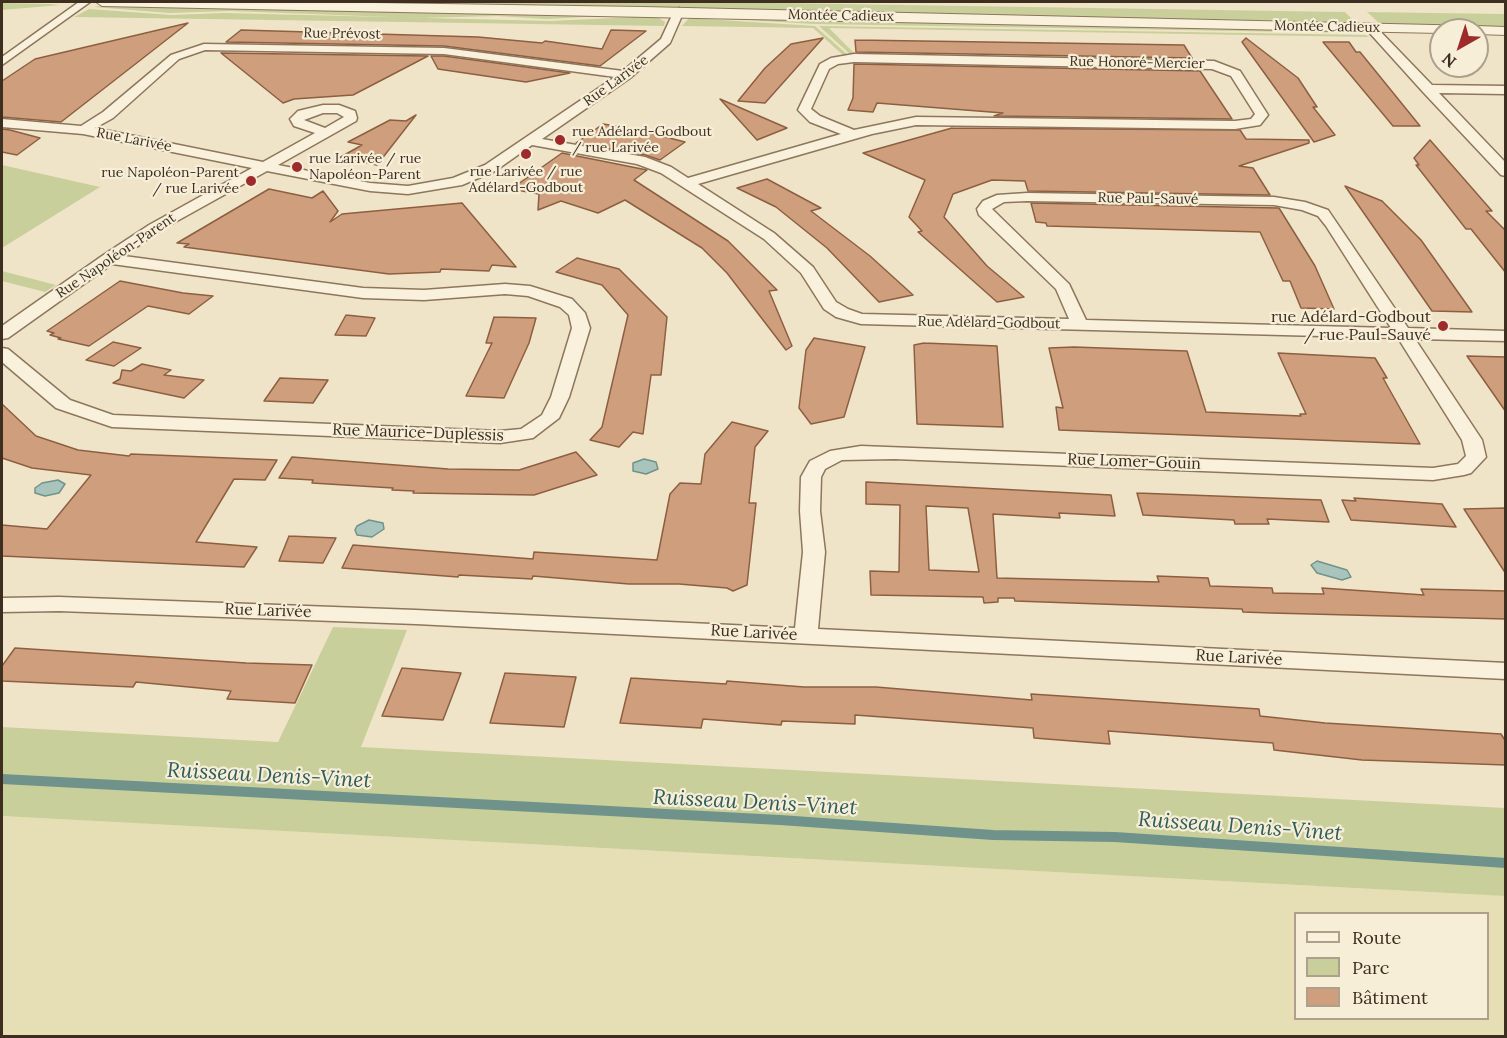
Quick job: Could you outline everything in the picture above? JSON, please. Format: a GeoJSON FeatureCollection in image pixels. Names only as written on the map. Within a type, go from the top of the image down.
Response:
{"type":"FeatureCollection","features":[{"type":"Feature","properties":{"kind":"street"},"geometry":{"type":"LineString","coordinates":[[2,62],[85,2]]}},
{"type":"Feature","properties":{"kind":"street","name":"Montée Cadieux"},"geometry":{"type":"LineString","coordinates":[[102,2],[679,11],[1429,29]]}},
{"type":"Feature","properties":{"kind":"street","name":"Rue Larivée"},"geometry":{"type":"LineString","coordinates":[[2,123],[83,130],[370,187],[418,189],[469,178],[495,165],[531,141],[626,75],[666,41],[679,11]]}},
{"type":"Feature","properties":{"kind":"street"},"geometry":{"type":"LineString","coordinates":[[1371,28],[1506,172]]}},
{"type":"Feature","properties":{"kind":"street"},"geometry":{"type":"LineString","coordinates":[[1489,30],[1506,31]]}},
{"type":"Feature","properties":{"kind":"street"},"geometry":{"type":"LineString","coordinates":[[8,42],[28,43]]}},
{"type":"Feature","properties":{"kind":"street","name":"Rue Prévost"},"geometry":{"type":"LineString","coordinates":[[83,130],[108,115],[175,57],[204,47],[458,52],[626,75]]}},
{"type":"Feature","properties":{"kind":"street","name":"Rue Honoré-Mercier"},"geometry":{"type":"LineString","coordinates":[[687,183],[898,123],[927,120],[1225,125],[1251,124],[1262,116],[1236,74],[1214,65],[846,58],[824,67],[804,110],[815,119],[854,135]]}},
{"type":"Feature","properties":{"kind":"street"},"geometry":{"type":"LineString","coordinates":[[1427,89],[1506,90]]}},
{"type":"Feature","properties":{"kind":"street"},"geometry":{"type":"LineString","coordinates":[[265,166],[326,132]]}},
{"type":"Feature","properties":{"kind":"street","name":"Rue Adélard-Godbout"},"geometry":{"type":"LineString","coordinates":[[531,141],[640,160],[666,170],[779,244],[807,270],[830,305],[851,317],[874,321],[1506,336]]}},
{"type":"Feature","properties":{"kind":"street","name":"Rue Napoléon-Parent"},"geometry":{"type":"LineString","coordinates":[[2,334],[154,228],[265,166]]}},
{"type":"Feature","properties":{"kind":"street","name":"Rue Paul-Sauvé"},"geometry":{"type":"LineString","coordinates":[[1080,325],[1064,287],[986,215],[984,209],[988,204],[1002,198],[1027,197],[1274,201],[1305,206],[1328,217],[1403,334]]}},
{"type":"Feature","properties":{"kind":"street","name":"Rue Maurice-Duplessis"},"geometry":{"type":"LineString","coordinates":[[2,353],[63,404],[112,421],[500,437],[526,434],[550,418],[560,397],[581,328],[577,313],[566,303],[530,291],[505,289],[424,296],[363,294],[108,259]]}},
{"type":"Feature","properties":{"kind":"street","name":"Rue Lomer-Gouin"},"geometry":{"type":"LineString","coordinates":[[806,636],[814,552],[810,511],[811,477],[817,465],[823,461],[837,455],[861,452],[1415,473],[1446,473],[1464,469],[1476,457],[1475,446],[1403,334]]}},
{"type":"Feature","properties":{"kind":"street","name":"Rue Larivée"},"geometry":{"type":"LineString","coordinates":[[2,604],[363,615],[1506,671]]}},
{"type":"Feature","properties":{"kind":"shaded area"},"geometry":{"type":"Polygon","coordinates":[[[2,816],[1505,896],[1505,1036],[2,1036],[2,816]]]}},
{"type":"Feature","properties":{"kind":"green space"},"geometry":{"type":"Polygon","coordinates":[[[270,2],[714,2],[1345,12],[1355,22],[270,2]]]}},
{"type":"Feature","properties":{"kind":"green space"},"geometry":{"type":"Polygon","coordinates":[[[2,3],[49,4],[61,5],[2,10],[2,3]]]}},
{"type":"Feature","properties":{"kind":"green space"},"geometry":{"type":"Polygon","coordinates":[[[106,5],[622,15],[547,19],[497,16],[418,18],[230,11],[169,13],[94,7],[106,5]]]}},
{"type":"Feature","properties":{"kind":"green space"},"geometry":{"type":"Polygon","coordinates":[[[89,9],[172,15],[224,13],[550,21],[635,17],[659,18],[665,22],[664,26],[74,17],[89,9]]]}},
{"type":"Feature","properties":{"kind":"green space"},"geometry":{"type":"Polygon","coordinates":[[[1367,12],[1505,14],[1505,27],[1489,27],[1489,18],[1429,18],[1429,25],[1380,24],[1367,12]]]}},
{"type":"Feature","properties":{"kind":"green space"},"geometry":{"type":"Polygon","coordinates":[[[694,17],[1351,31],[1360,33],[814,24],[694,17]]]}},
{"type":"Feature","properties":{"kind":"green space"},"geometry":{"type":"Polygon","coordinates":[[[689,18],[815,26],[848,55],[843,55],[813,28],[682,26],[689,18]]]}},
{"type":"Feature","properties":{"kind":"green space"},"geometry":{"type":"Polygon","coordinates":[[[819,26],[1366,35],[1369,37],[829,28],[855,54],[851,55],[819,26]]]}},
{"type":"Feature","properties":{"kind":"green space"},"geometry":{"type":"Polygon","coordinates":[[[2,165],[100,187],[2,248],[2,165]]]}},
{"type":"Feature","properties":{"kind":"green space"},"geometry":{"type":"Polygon","coordinates":[[[2,271],[56,285],[45,292],[2,281],[2,271]]]}},
{"type":"Feature","properties":{"kind":"green space"},"geometry":{"type":"Polygon","coordinates":[[[333,627],[407,630],[361,747],[1505,808],[1505,896],[2,816],[2,727],[278,742],[333,627]]]}},
{"type":"Feature","properties":{"kind":"water"},"geometry":{"type":"Polygon","coordinates":[[[644,459],[656,462],[658,469],[646,474],[633,471],[633,463],[644,459]]]}},
{"type":"Feature","properties":{"kind":"water"},"geometry":{"type":"Polygon","coordinates":[[[58,480],[65,484],[59,493],[45,496],[35,493],[35,488],[42,483],[58,480]]]}},
{"type":"Feature","properties":{"kind":"water"},"geometry":{"type":"Polygon","coordinates":[[[369,520],[383,523],[384,529],[372,537],[357,535],[355,530],[357,526],[369,520]]]}},
{"type":"Feature","properties":{"kind":"water"},"geometry":{"type":"Polygon","coordinates":[[[1317,561],[1347,570],[1351,577],[1342,580],[1317,573],[1311,565],[1317,561]]]}},
{"type":"Feature","properties":{"kind":"building"},"geometry":{"type":"Polygon","coordinates":[[[188,23],[61,122],[2,117],[2,81],[35,59],[188,23]]]}},
{"type":"Feature","properties":{"kind":"building"},"geometry":{"type":"Polygon","coordinates":[[[241,30],[478,37],[542,43],[545,41],[602,49],[611,30],[646,31],[600,66],[444,46],[226,42],[241,30]]]}},
{"type":"Feature","properties":{"kind":"building"},"geometry":{"type":"Polygon","coordinates":[[[823,38],[765,103],[738,101],[765,68],[791,44],[823,38]]]}},
{"type":"Feature","properties":{"kind":"building"},"geometry":{"type":"Polygon","coordinates":[[[1246,38],[1298,78],[1317,107],[1313,107],[1335,135],[1314,142],[1242,42],[1246,38]]]}},
{"type":"Feature","properties":{"kind":"building"},"geometry":{"type":"Polygon","coordinates":[[[855,40],[1184,45],[1192,58],[856,52],[855,40]]]}},
{"type":"Feature","properties":{"kind":"building"},"geometry":{"type":"Polygon","coordinates":[[[1323,42],[1349,42],[1356,52],[1360,52],[1420,126],[1393,126],[1323,42]]]}},
{"type":"Feature","properties":{"kind":"building"},"geometry":{"type":"Polygon","coordinates":[[[221,53],[428,56],[353,95],[294,99],[283,103],[221,53]]]}},
{"type":"Feature","properties":{"kind":"building"},"geometry":{"type":"Polygon","coordinates":[[[431,56],[570,73],[526,82],[438,69],[431,56]]]}},
{"type":"Feature","properties":{"kind":"building"},"geometry":{"type":"Polygon","coordinates":[[[854,64],[1200,71],[1232,119],[994,116],[1003,113],[877,103],[873,112],[848,110],[853,98],[854,64]]]}},
{"type":"Feature","properties":{"kind":"building"},"geometry":{"type":"Polygon","coordinates":[[[720,99],[787,128],[757,140],[720,99]]]}},
{"type":"Feature","properties":{"kind":"building"},"geometry":{"type":"Polygon","coordinates":[[[416,115],[377,165],[339,158],[362,145],[348,142],[390,120],[406,121],[416,115]]]}},
{"type":"Feature","properties":{"kind":"building"},"geometry":{"type":"Polygon","coordinates":[[[603,124],[630,128],[685,142],[660,160],[645,155],[576,143],[603,124]]]}},
{"type":"Feature","properties":{"kind":"building"},"geometry":{"type":"Polygon","coordinates":[[[952,128],[1240,130],[1246,139],[1309,140],[1309,143],[1239,166],[1253,168],[1270,195],[1028,191],[1025,181],[992,180],[953,194],[944,217],[987,266],[1024,297],[997,302],[918,232],[922,231],[909,217],[925,180],[863,153],[952,128]]]}},
{"type":"Feature","properties":{"kind":"building"},"geometry":{"type":"Polygon","coordinates":[[[2,129],[40,138],[17,155],[2,152],[2,129]]]}},
{"type":"Feature","properties":{"kind":"building"},"geometry":{"type":"Polygon","coordinates":[[[1430,140],[1492,211],[1486,211],[1506,231],[1506,273],[1471,229],[1466,229],[1416,165],[1419,165],[1414,158],[1430,140]]]}},
{"type":"Feature","properties":{"kind":"building"},"geometry":{"type":"Polygon","coordinates":[[[562,153],[647,170],[634,180],[728,241],[777,290],[769,291],[792,346],[786,350],[727,273],[702,248],[625,200],[598,213],[561,201],[538,210],[539,194],[511,189],[562,153]]]}},
{"type":"Feature","properties":{"kind":"building"},"geometry":{"type":"Polygon","coordinates":[[[767,179],[821,208],[811,211],[870,256],[913,295],[879,302],[827,248],[776,207],[737,188],[767,179]]]}},
{"type":"Feature","properties":{"kind":"building"},"geometry":{"type":"Polygon","coordinates":[[[1345,186],[1382,201],[1421,240],[1472,312],[1432,311],[1345,186]]]}},
{"type":"Feature","properties":{"kind":"building"},"geometry":{"type":"Polygon","coordinates":[[[269,189],[312,198],[323,191],[338,211],[330,222],[342,214],[462,203],[516,267],[492,265],[489,271],[441,269],[440,272],[389,274],[184,247],[189,244],[177,243],[269,189]]]}},
{"type":"Feature","properties":{"kind":"building"},"geometry":{"type":"Polygon","coordinates":[[[1031,203],[1279,208],[1315,266],[1334,309],[1301,308],[1290,281],[1283,281],[1260,232],[1047,226],[1046,223],[1036,222],[1031,203]]]}},
{"type":"Feature","properties":{"kind":"building"},"geometry":{"type":"Polygon","coordinates":[[[577,258],[619,269],[667,317],[661,375],[651,375],[643,434],[633,432],[619,447],[590,440],[602,427],[628,315],[602,285],[556,272],[577,258]]]}},
{"type":"Feature","properties":{"kind":"building"},"geometry":{"type":"Polygon","coordinates":[[[120,281],[183,293],[213,296],[189,314],[148,306],[89,346],[58,339],[61,338],[50,335],[54,333],[47,331],[120,281]]]}},
{"type":"Feature","properties":{"kind":"building"},"geometry":{"type":"Polygon","coordinates":[[[346,315],[375,318],[366,336],[335,335],[346,315]]]}},
{"type":"Feature","properties":{"kind":"building"},"geometry":{"type":"Polygon","coordinates":[[[494,317],[536,318],[529,343],[504,398],[466,396],[492,343],[486,343],[494,317]]]}},
{"type":"Feature","properties":{"kind":"building"},"geometry":{"type":"Polygon","coordinates":[[[814,338],[865,347],[844,417],[811,424],[799,408],[806,350],[814,338]]]}},
{"type":"Feature","properties":{"kind":"building"},"geometry":{"type":"Polygon","coordinates":[[[113,342],[141,348],[114,366],[86,360],[113,342]]]}},
{"type":"Feature","properties":{"kind":"building"},"geometry":{"type":"Polygon","coordinates":[[[924,343],[997,346],[1003,427],[917,424],[914,345],[924,343]]]}},
{"type":"Feature","properties":{"kind":"building"},"geometry":{"type":"Polygon","coordinates":[[[1049,348],[1187,351],[1206,412],[1301,416],[1300,414],[1306,414],[1278,353],[1375,358],[1387,378],[1383,378],[1420,444],[1059,430],[1056,407],[1063,408],[1049,348]]]}},
{"type":"Feature","properties":{"kind":"building"},"geometry":{"type":"Polygon","coordinates":[[[1467,356],[1506,357],[1506,412],[1467,356]]]}},
{"type":"Feature","properties":{"kind":"building"},"geometry":{"type":"Polygon","coordinates":[[[142,364],[171,370],[164,375],[204,380],[184,398],[113,383],[120,379],[122,370],[131,371],[142,364]]]}},
{"type":"Feature","properties":{"kind":"building"},"geometry":{"type":"Polygon","coordinates":[[[280,378],[328,380],[313,403],[264,401],[280,378]]]}},
{"type":"Feature","properties":{"kind":"building"},"geometry":{"type":"Polygon","coordinates":[[[2,404],[36,436],[78,450],[129,456],[131,454],[277,460],[265,480],[234,479],[196,542],[257,547],[244,567],[2,556],[2,525],[47,529],[91,475],[32,468],[2,458],[2,404]]]}},
{"type":"Feature","properties":{"kind":"building"},"geometry":{"type":"Polygon","coordinates":[[[732,422],[768,431],[755,447],[749,503],[756,503],[747,585],[733,591],[727,588],[679,584],[629,584],[533,576],[532,579],[459,575],[458,577],[342,568],[353,545],[533,559],[534,552],[657,560],[670,494],[680,483],[701,484],[705,454],[732,422]]]}},
{"type":"Feature","properties":{"kind":"building"},"geometry":{"type":"Polygon","coordinates":[[[576,452],[597,475],[534,495],[413,493],[414,491],[392,490],[393,488],[312,483],[313,480],[279,478],[292,457],[448,469],[519,470],[576,452]]]}},
{"type":"Feature","properties":{"kind":"building"},"geometry":{"type":"Polygon","coordinates":[[[866,482],[1111,495],[1115,516],[1059,513],[1060,518],[993,514],[997,578],[1159,582],[1157,576],[1208,578],[1210,586],[1272,588],[1273,593],[1324,594],[1322,588],[1424,595],[1421,589],[1506,591],[1506,619],[1243,612],[1242,609],[1015,601],[1014,598],[998,598],[998,602],[984,603],[983,597],[871,595],[870,571],[899,572],[900,505],[866,504],[866,482]],[[926,506],[929,570],[979,572],[968,508],[926,506]]]}},
{"type":"Feature","properties":{"kind":"building"},"geometry":{"type":"Polygon","coordinates":[[[1137,493],[1321,500],[1329,522],[1267,519],[1269,524],[1235,524],[1234,520],[1143,515],[1137,493]]]}},
{"type":"Feature","properties":{"kind":"building"},"geometry":{"type":"Polygon","coordinates":[[[1354,498],[1442,504],[1456,527],[1351,520],[1342,500],[1356,501],[1354,498]]]}},
{"type":"Feature","properties":{"kind":"building"},"geometry":{"type":"Polygon","coordinates":[[[1506,508],[1506,574],[1464,509],[1506,508]]]}},
{"type":"Feature","properties":{"kind":"building"},"geometry":{"type":"Polygon","coordinates":[[[289,536],[336,538],[323,563],[279,561],[289,536]]]}},
{"type":"Feature","properties":{"kind":"building"},"geometry":{"type":"Polygon","coordinates":[[[15,648],[312,665],[295,703],[227,699],[231,691],[136,682],[133,687],[2,681],[2,666],[15,648]]]}},
{"type":"Feature","properties":{"kind":"building"},"geometry":{"type":"Polygon","coordinates":[[[402,668],[461,673],[443,720],[382,716],[402,668]]]}},
{"type":"Feature","properties":{"kind":"building"},"geometry":{"type":"Polygon","coordinates":[[[505,673],[576,677],[564,727],[490,723],[505,673]]]}},
{"type":"Feature","properties":{"kind":"building"},"geometry":{"type":"Polygon","coordinates":[[[631,678],[726,684],[727,681],[804,687],[876,687],[1032,700],[1031,694],[1259,709],[1260,716],[1325,723],[1501,734],[1506,742],[1506,765],[1362,760],[1274,750],[1273,743],[1108,731],[1110,744],[1034,738],[1033,728],[855,715],[855,724],[782,721],[781,725],[703,719],[701,728],[620,723],[631,678]]]}},
{"type":"Feature","properties":{"kind":"waterway","name":"Ruisseau Denis-Vinet"},"geometry":{"type":"LineString","coordinates":[[2,779],[780,820],[993,835],[1115,837],[1506,863]]}},
{"type":"Feature","properties":{"kind":"place","name":"rue Adélard-Godbout / rue Larivée"},"geometry":{"type":"Point","coordinates":[560,140]}},
{"type":"Feature","properties":{"kind":"place","name":"rue Larivée / rue Adélard-Godbout"},"geometry":{"type":"Point","coordinates":[526,154]}},
{"type":"Feature","properties":{"kind":"place","name":"rue Larivée / rue Napoléon-Parent"},"geometry":{"type":"Point","coordinates":[297,167]}},
{"type":"Feature","properties":{"kind":"place","name":"rue Napoléon-Parent / rue Larivée"},"geometry":{"type":"Point","coordinates":[251,181]}},
{"type":"Feature","properties":{"kind":"place","name":"rue Adélard-Godbout / rue Paul-Sauvé"},"geometry":{"type":"Point","coordinates":[1443,326]}}]}
